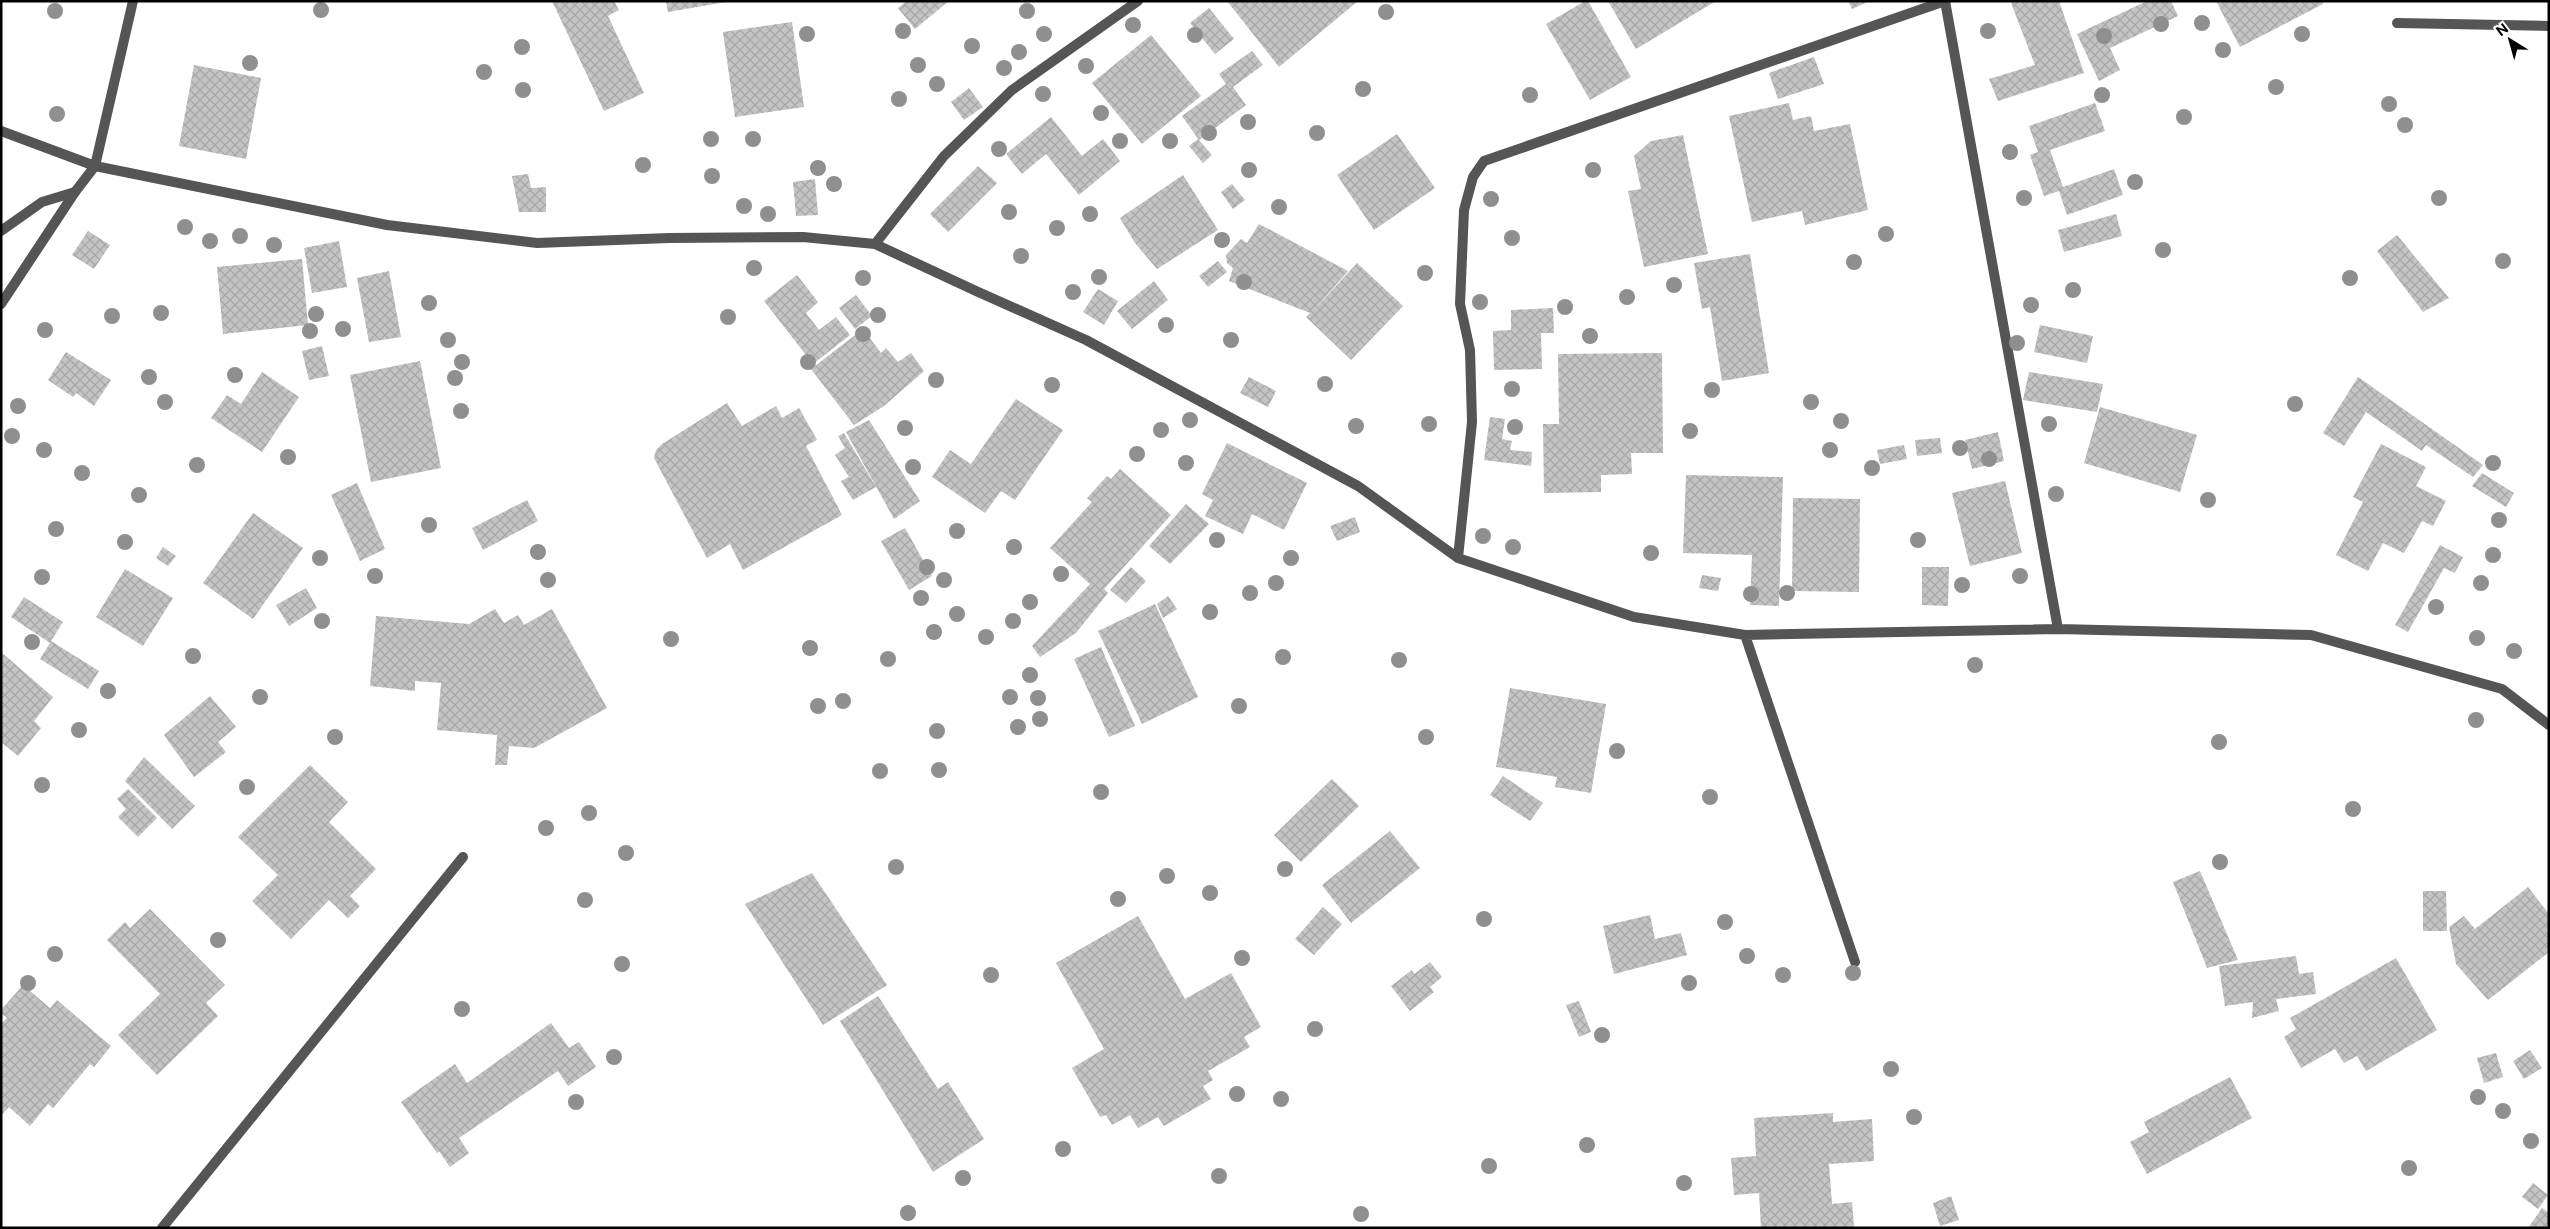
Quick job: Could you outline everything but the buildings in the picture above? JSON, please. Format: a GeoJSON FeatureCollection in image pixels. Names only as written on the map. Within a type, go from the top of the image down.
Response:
{"type":"FeatureCollection","features":[{"type":"Feature","properties":{"kind":"street"},"geometry":{"type":"LineString","coordinates":[[1,304],[75,192],[95,166],[133,1]]}},
{"type":"Feature","properties":{"kind":"street"},"geometry":{"type":"LineString","coordinates":[[875,244],[944,156],[1012,90],[1138,1]]}},
{"type":"Feature","properties":{"kind":"street"},"geometry":{"type":"LineString","coordinates":[[1458,558],[1472,422],[1470,350],[1460,304],[1464,210],[1473,177],[1484,161],[1944,1],[2058,629]]}},
{"type":"Feature","properties":{"kind":"street"},"geometry":{"type":"LineString","coordinates":[[2397,23],[2549,26]]}},
{"type":"Feature","properties":{"kind":"street"},"geometry":{"type":"LineString","coordinates":[[1,131],[95,166],[387,225],[537,243],[669,238],[803,237],[875,244],[976,292],[1086,340],[1358,486],[1458,558],[1634,617],[1745,635],[2058,629],[2311,635],[2502,689],[2549,725]]}},
{"type":"Feature","properties":{"kind":"street"},"geometry":{"type":"LineString","coordinates":[[1,231],[42,202],[75,192]]}},
{"type":"Feature","properties":{"kind":"street"},"geometry":{"type":"LineString","coordinates":[[1745,635],[1855,962]]}},
{"type":"Feature","properties":{"kind":"street"},"geometry":{"type":"LineString","coordinates":[[162,1228],[463,858]]}}]}
